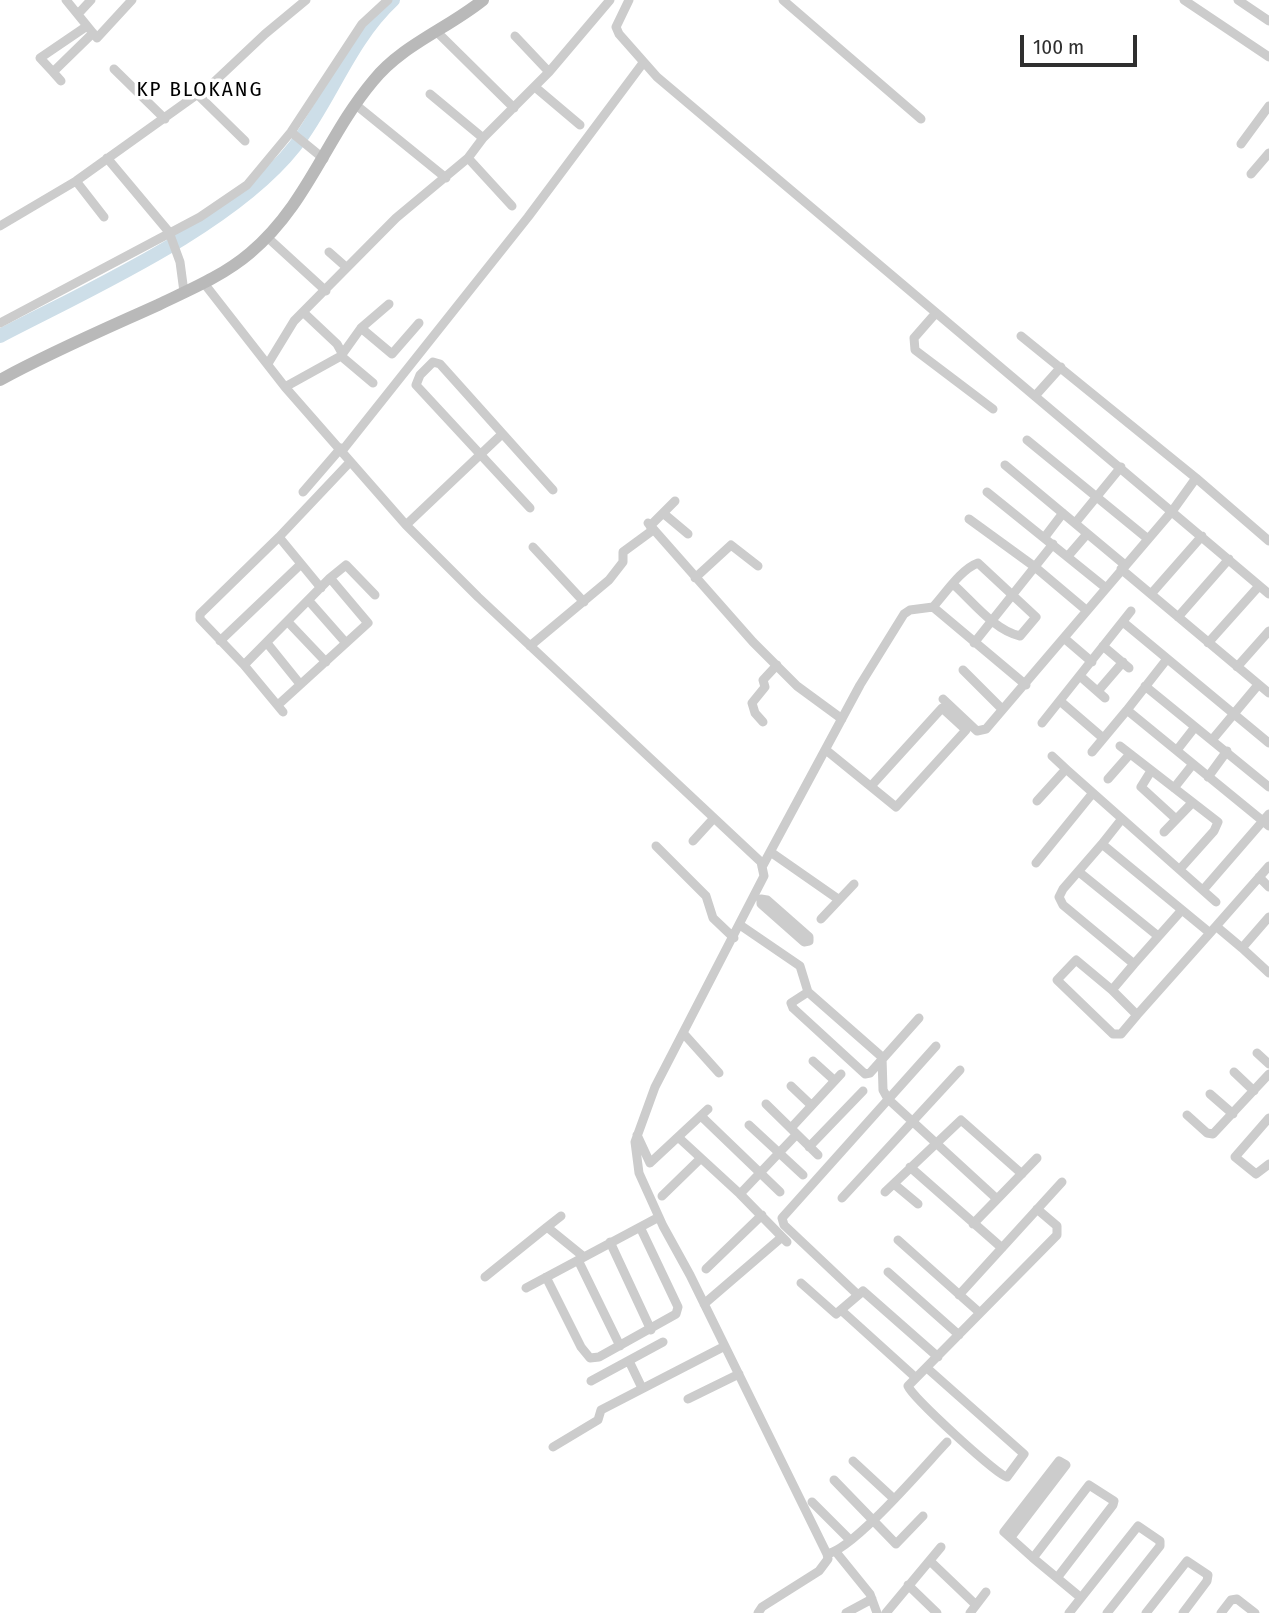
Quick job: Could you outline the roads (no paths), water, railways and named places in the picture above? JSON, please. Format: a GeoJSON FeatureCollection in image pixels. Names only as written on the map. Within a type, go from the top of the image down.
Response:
{"type":"FeatureCollection","features":[{"type":"Feature","properties":{"kind":"main road"},"geometry":{"type":"LineString","coordinates":[[0,380],[54,351],[230,268],[267,237],[298,202],[356,105],[389,65],[475,3]]}},
{"type":"Feature","properties":{"kind":"street"},"geometry":{"type":"LineString","coordinates":[[66,0],[97,38],[132,0]]}},
{"type":"Feature","properties":{"kind":"street"},"geometry":{"type":"LineString","coordinates":[[78,14],[90,0]]}},
{"type":"Feature","properties":{"kind":"street"},"geometry":{"type":"LineString","coordinates":[[0,226],[76,181],[198,95],[306,0]]}},
{"type":"Feature","properties":{"kind":"street"},"geometry":{"type":"LineString","coordinates":[[0,323],[170,235],[247,185],[293,134],[362,24],[388,0]]}},
{"type":"Feature","properties":{"kind":"street"},"geometry":{"type":"LineString","coordinates":[[269,362],[303,312],[396,218],[468,158],[483,138],[549,72],[610,0]]}},
{"type":"Feature","properties":{"kind":"street"},"geometry":{"type":"LineString","coordinates":[[629,0],[616,27],[657,77],[934,314],[1121,467],[1269,594]]}},
{"type":"Feature","properties":{"kind":"street"},"geometry":{"type":"LineString","coordinates":[[783,0],[921,119]]}},
{"type":"Feature","properties":{"kind":"street"},"geometry":{"type":"LineString","coordinates":[[1184,0],[1269,57]]}},
{"type":"Feature","properties":{"kind":"street"},"geometry":{"type":"LineString","coordinates":[[1238,0],[1269,21]]}},
{"type":"Feature","properties":{"kind":"street"},"geometry":{"type":"LineString","coordinates":[[40,58],[90,29]]}},
{"type":"Feature","properties":{"kind":"street"},"geometry":{"type":"LineString","coordinates":[[53,72],[90,29]]}},
{"type":"Feature","properties":{"kind":"street"},"geometry":{"type":"LineString","coordinates":[[436,31],[514,107]]}},
{"type":"Feature","properties":{"kind":"street"},"geometry":{"type":"LineString","coordinates":[[515,36],[549,72]]}},
{"type":"Feature","properties":{"kind":"street"},"geometry":{"type":"LineString","coordinates":[[30,49],[61,81]]}},
{"type":"Feature","properties":{"kind":"street"},"geometry":{"type":"LineString","coordinates":[[303,492],[341,449],[528,217],[644,64]]}},
{"type":"Feature","properties":{"kind":"street"},"geometry":{"type":"LineString","coordinates":[[114,69],[165,119]]}},
{"type":"Feature","properties":{"kind":"street"},"geometry":{"type":"LineString","coordinates":[[535,87],[580,125]]}},
{"type":"Feature","properties":{"kind":"street"},"geometry":{"type":"LineString","coordinates":[[430,94],[483,138]]}},
{"type":"Feature","properties":{"kind":"street"},"geometry":{"type":"LineString","coordinates":[[198,95],[245,141]]}},
{"type":"Feature","properties":{"kind":"street"},"geometry":{"type":"LineString","coordinates":[[356,105],[446,178]]}},
{"type":"Feature","properties":{"kind":"street"},"geometry":{"type":"LineString","coordinates":[[1241,144],[1269,106]]}},
{"type":"Feature","properties":{"kind":"street"},"geometry":{"type":"LineString","coordinates":[[293,134],[324,159]]}},
{"type":"Feature","properties":{"kind":"street"},"geometry":{"type":"LineString","coordinates":[[1251,174],[1269,153]]}},
{"type":"Feature","properties":{"kind":"street"},"geometry":{"type":"LineString","coordinates":[[107,158],[170,235],[180,262],[184,292]]}},
{"type":"Feature","properties":{"kind":"street"},"geometry":{"type":"LineString","coordinates":[[468,158],[512,206]]}},
{"type":"Feature","properties":{"kind":"street"},"geometry":{"type":"LineString","coordinates":[[76,181],[104,217]]}},
{"type":"Feature","properties":{"kind":"street"},"geometry":{"type":"LineString","coordinates":[[267,237],[326,290]]}},
{"type":"Feature","properties":{"kind":"street"},"geometry":{"type":"LineString","coordinates":[[329,252],[346,267]]}},
{"type":"Feature","properties":{"kind":"street"},"geometry":{"type":"LineString","coordinates":[[203,282],[269,362],[285,387],[406,525],[530,646],[752,852],[762,867],[764,876],[758,897],[740,925],[655,1087],[635,1142],[639,1173],[831,1553],[872,1599],[877,1613]]}},
{"type":"Feature","properties":{"kind":"street"},"geometry":{"type":"LineString","coordinates":[[285,387],[342,355],[360,328],[389,304]]}},
{"type":"Feature","properties":{"kind":"street"},"geometry":{"type":"LineString","coordinates":[[303,312],[337,344],[342,355],[373,383]]}},
{"type":"Feature","properties":{"kind":"street"},"geometry":{"type":"LineString","coordinates":[[934,314],[914,338],[915,350],[993,409]]}},
{"type":"Feature","properties":{"kind":"street"},"geometry":{"type":"LineString","coordinates":[[360,328],[392,354],[419,323]]}},
{"type":"Feature","properties":{"kind":"street"},"geometry":{"type":"LineString","coordinates":[[1021,335],[1269,541]]}},
{"type":"Feature","properties":{"kind":"street"},"geometry":{"type":"LineString","coordinates":[[530,508],[416,385],[433,362],[440,364],[553,490]]}},
{"type":"Feature","properties":{"kind":"street"},"geometry":{"type":"LineString","coordinates":[[1035,396],[1061,367]]}},
{"type":"Feature","properties":{"kind":"street"},"geometry":{"type":"LineString","coordinates":[[406,525],[502,434]]}},
{"type":"Feature","properties":{"kind":"street"},"geometry":{"type":"LineString","coordinates":[[1027,440],[1148,538]]}},
{"type":"Feature","properties":{"kind":"street"},"geometry":{"type":"LineString","coordinates":[[330,578],[368,622],[300,684],[281,708],[200,619],[200,614],[351,462]]}},
{"type":"Feature","properties":{"kind":"street"},"geometry":{"type":"LineString","coordinates":[[1005,465],[1076,522],[1151,594],[1269,693]]}},
{"type":"Feature","properties":{"kind":"street"},"geometry":{"type":"LineString","coordinates":[[1076,522],[1121,467]]}},
{"type":"Feature","properties":{"kind":"street"},"geometry":{"type":"LineString","coordinates":[[943,699],[977,731],[986,729],[1026,685],[1196,478]]}},
{"type":"Feature","properties":{"kind":"street"},"geometry":{"type":"LineString","coordinates":[[987,492],[1106,587]]}},
{"type":"Feature","properties":{"kind":"street"},"geometry":{"type":"LineString","coordinates":[[530,646],[620,569],[623,552],[675,501]]}},
{"type":"Feature","properties":{"kind":"street"},"geometry":{"type":"LineString","coordinates":[[663,513],[688,534]]}},
{"type":"Feature","properties":{"kind":"street"},"geometry":{"type":"LineString","coordinates":[[1044,538],[1063,513]]}},
{"type":"Feature","properties":{"kind":"street"},"geometry":{"type":"LineString","coordinates":[[969,519],[1035,567],[1086,610]]}},
{"type":"Feature","properties":{"kind":"street"},"geometry":{"type":"LineString","coordinates":[[650,526],[777,666],[797,686],[842,719]]}},
{"type":"Feature","properties":{"kind":"street"},"geometry":{"type":"LineString","coordinates":[[1068,556],[1087,534]]}},
{"type":"Feature","properties":{"kind":"street"},"geometry":{"type":"LineString","coordinates":[[1151,594],[1202,536]]}},
{"type":"Feature","properties":{"kind":"street"},"geometry":{"type":"LineString","coordinates":[[279,537],[321,588]]}},
{"type":"Feature","properties":{"kind":"street"},"geometry":{"type":"LineString","coordinates":[[974,643],[1053,544]]}},
{"type":"Feature","properties":{"kind":"street"},"geometry":{"type":"LineString","coordinates":[[695,578],[732,545],[758,566]]}},
{"type":"Feature","properties":{"kind":"street"},"geometry":{"type":"LineString","coordinates":[[533,547],[584,601]]}},
{"type":"Feature","properties":{"kind":"street"},"geometry":{"type":"LineString","coordinates":[[1178,617],[1229,559]]}},
{"type":"Feature","properties":{"kind":"street"},"geometry":{"type":"LineString","coordinates":[[762,867],[772,853],[842,719],[904,614],[910,610],[933,607],[954,584],[972,565],[978,563],[1035,612],[1034,622],[1020,636],[993,621],[954,584]]}},
{"type":"Feature","properties":{"kind":"street"},"geometry":{"type":"LineString","coordinates":[[220,641],[301,564]]}},
{"type":"Feature","properties":{"kind":"street"},"geometry":{"type":"LineString","coordinates":[[244,665],[346,565],[356,571],[375,595]]}},
{"type":"Feature","properties":{"kind":"street"},"geometry":{"type":"LineString","coordinates":[[1208,643],[1259,586]]}},
{"type":"Feature","properties":{"kind":"street"},"geometry":{"type":"LineString","coordinates":[[309,601],[346,643]]}},
{"type":"Feature","properties":{"kind":"street"},"geometry":{"type":"LineString","coordinates":[[933,607],[1026,685]]}},
{"type":"Feature","properties":{"kind":"street"},"geometry":{"type":"LineString","coordinates":[[1042,723],[1131,611]]}},
{"type":"Feature","properties":{"kind":"street"},"geometry":{"type":"LineString","coordinates":[[288,622],[326,662]]}},
{"type":"Feature","properties":{"kind":"street"},"geometry":{"type":"LineString","coordinates":[[1123,622],[1269,743]]}},
{"type":"Feature","properties":{"kind":"street"},"geometry":{"type":"LineString","coordinates":[[1237,667],[1265,642],[1269,631]]}},
{"type":"Feature","properties":{"kind":"street"},"geometry":{"type":"LineString","coordinates":[[1064,638],[1092,662]]}},
{"type":"Feature","properties":{"kind":"street"},"geometry":{"type":"LineString","coordinates":[[267,643],[300,684]]}},
{"type":"Feature","properties":{"kind":"street"},"geometry":{"type":"LineString","coordinates":[[1080,676],[1101,695],[1126,665],[1103,646]]}},
{"type":"Feature","properties":{"kind":"street"},"geometry":{"type":"LineString","coordinates":[[1092,752],[1167,659]]}},
{"type":"Feature","properties":{"kind":"street"},"geometry":{"type":"LineString","coordinates":[[763,722],[755,713],[752,703],[765,687],[763,680],[777,666]]}},
{"type":"Feature","properties":{"kind":"street"},"geometry":{"type":"LineString","coordinates":[[964,670],[1002,709]]}},
{"type":"Feature","properties":{"kind":"street"},"geometry":{"type":"LineString","coordinates":[[1145,685],[1269,787]]}},
{"type":"Feature","properties":{"kind":"street"},"geometry":{"type":"LineString","coordinates":[[1212,740],[1258,685]]}},
{"type":"Feature","properties":{"kind":"street"},"geometry":{"type":"LineString","coordinates":[[1060,701],[1103,738]]}},
{"type":"Feature","properties":{"kind":"street"},"geometry":{"type":"LineString","coordinates":[[826,750],[896,807],[966,730],[942,708],[872,785]]}},
{"type":"Feature","properties":{"kind":"street"},"geometry":{"type":"LineString","coordinates":[[1127,710],[1208,777],[1267,820],[1203,890]]}},
{"type":"Feature","properties":{"kind":"street"},"geometry":{"type":"LineString","coordinates":[[1177,750],[1195,727]]}},
{"type":"Feature","properties":{"kind":"street"},"geometry":{"type":"LineString","coordinates":[[1120,746],[1216,819],[1218,825],[1180,869]]}},
{"type":"Feature","properties":{"kind":"street"},"geometry":{"type":"LineString","coordinates":[[1208,777],[1227,751]]}},
{"type":"Feature","properties":{"kind":"street"},"geometry":{"type":"LineString","coordinates":[[1108,779],[1130,754]]}},
{"type":"Feature","properties":{"kind":"street"},"geometry":{"type":"LineString","coordinates":[[1052,756],[1216,902]]}},
{"type":"Feature","properties":{"kind":"street"},"geometry":{"type":"LineString","coordinates":[[1174,788],[1193,764]]}},
{"type":"Feature","properties":{"kind":"street"},"geometry":{"type":"LineString","coordinates":[[1037,801],[1066,769]]}},
{"type":"Feature","properties":{"kind":"street"},"geometry":{"type":"LineString","coordinates":[[1151,771],[1141,788],[1176,819]]}},
{"type":"Feature","properties":{"kind":"street"},"geometry":{"type":"LineString","coordinates":[[1036,863],[1092,794]]}},
{"type":"Feature","properties":{"kind":"street"},"geometry":{"type":"LineString","coordinates":[[1164,832],[1192,803]]}},
{"type":"Feature","properties":{"kind":"street"},"geometry":{"type":"LineString","coordinates":[[693,841],[714,818]]}},
{"type":"Feature","properties":{"kind":"street"},"geometry":{"type":"LineString","coordinates":[[1121,820],[1059,897],[1063,905],[1133,964]]}},
{"type":"Feature","properties":{"kind":"street"},"geometry":{"type":"LineString","coordinates":[[1102,844],[1181,911],[1242,948],[1269,973]]}},
{"type":"Feature","properties":{"kind":"street"},"geometry":{"type":"LineString","coordinates":[[656,846],[706,896],[713,918],[734,938]]}},
{"type":"Feature","properties":{"kind":"street"},"geometry":{"type":"LineString","coordinates":[[772,853],[838,899]]}},
{"type":"Feature","properties":{"kind":"street"},"geometry":{"type":"LineString","coordinates":[[1137,1015],[1076,960],[1057,980],[1113,1034],[1121,1034],[1269,866]]}},
{"type":"Feature","properties":{"kind":"street"},"geometry":{"type":"LineString","coordinates":[[1079,872],[1158,936]]}},
{"type":"Feature","properties":{"kind":"street"},"geometry":{"type":"LineString","coordinates":[[1259,877],[1269,887]]}},
{"type":"Feature","properties":{"kind":"street"},"geometry":{"type":"LineString","coordinates":[[821,919],[854,884]]}},
{"type":"Feature","properties":{"kind":"street"},"geometry":{"type":"LineString","coordinates":[[758,897],[767,900],[809,937],[809,941],[804,942],[761,904],[758,897]]}},
{"type":"Feature","properties":{"kind":"street"},"geometry":{"type":"LineString","coordinates":[[1112,990],[1181,911]]}},
{"type":"Feature","properties":{"kind":"street"},"geometry":{"type":"LineString","coordinates":[[1242,948],[1267,923]]}},
{"type":"Feature","properties":{"kind":"street"},"geometry":{"type":"LineString","coordinates":[[740,925],[800,966],[808,992],[882,1058],[883,1090],[888,1099],[997,1199]]}},
{"type":"Feature","properties":{"kind":"street"},"geometry":{"type":"LineString","coordinates":[[808,992],[794,1000],[793,1008],[860,1070],[870,1073],[919,1018]]}},
{"type":"Feature","properties":{"kind":"street"},"geometry":{"type":"LineString","coordinates":[[684,1034],[719,1073]]}},
{"type":"Feature","properties":{"kind":"street"},"geometry":{"type":"LineString","coordinates":[[857,1294],[781,1222],[825,1166],[936,1046]]}},
{"type":"Feature","properties":{"kind":"street"},"geometry":{"type":"LineString","coordinates":[[1257,1053],[1269,1064]]}},
{"type":"Feature","properties":{"kind":"street"},"geometry":{"type":"LineString","coordinates":[[740,1194],[780,1152],[811,1105],[837,1077],[813,1061]]}},
{"type":"Feature","properties":{"kind":"street"},"geometry":{"type":"LineString","coordinates":[[842,1198],[960,1070]]}},
{"type":"Feature","properties":{"kind":"street"},"geometry":{"type":"LineString","coordinates":[[1234,1072],[1254,1091]]}},
{"type":"Feature","properties":{"kind":"street"},"geometry":{"type":"LineString","coordinates":[[1187,1115],[1207,1133],[1213,1134],[1269,1074]]}},
{"type":"Feature","properties":{"kind":"street"},"geometry":{"type":"LineString","coordinates":[[791,1086],[811,1105]]}},
{"type":"Feature","properties":{"kind":"street"},"geometry":{"type":"LineString","coordinates":[[809,1147],[863,1091]]}},
{"type":"Feature","properties":{"kind":"street"},"geometry":{"type":"LineString","coordinates":[[1210,1094],[1233,1114]]}},
{"type":"Feature","properties":{"kind":"street"},"geometry":{"type":"LineString","coordinates":[[766,1104],[818,1155]]}},
{"type":"Feature","properties":{"kind":"street"},"geometry":{"type":"LineString","coordinates":[[637,1135],[650,1163],[704,1112],[780,1192]]}},
{"type":"Feature","properties":{"kind":"street"},"geometry":{"type":"LineString","coordinates":[[1269,1118],[1235,1157],[1256,1174],[1269,1164]]}},
{"type":"Feature","properties":{"kind":"street"},"geometry":{"type":"LineString","coordinates":[[885,1192],[958,1121],[964,1121],[1022,1174]]}},
{"type":"Feature","properties":{"kind":"street"},"geometry":{"type":"LineString","coordinates":[[749,1125],[803,1175]]}},
{"type":"Feature","properties":{"kind":"street"},"geometry":{"type":"LineString","coordinates":[[678,1137],[785,1240],[704,1304]]}},
{"type":"Feature","properties":{"kind":"street"},"geometry":{"type":"LineString","coordinates":[[973,1224],[1037,1158]]}},
{"type":"Feature","properties":{"kind":"street"},"geometry":{"type":"LineString","coordinates":[[662,1196],[700,1159]]}},
{"type":"Feature","properties":{"kind":"street"},"geometry":{"type":"LineString","coordinates":[[910,1167],[1002,1248]]}},
{"type":"Feature","properties":{"kind":"street"},"geometry":{"type":"LineString","coordinates":[[959,1295],[1062,1182]]}},
{"type":"Feature","properties":{"kind":"street"},"geometry":{"type":"LineString","coordinates":[[894,1184],[918,1204]]}},
{"type":"Feature","properties":{"kind":"street"},"geometry":{"type":"LineString","coordinates":[[927,1368],[1024,1454],[1007,1477],[908,1388],[915,1377],[938,1357],[1059,1231],[1037,1209]]}},
{"type":"Feature","properties":{"kind":"street"},"geometry":{"type":"LineString","coordinates":[[706,1269],[762,1215]]}},
{"type":"Feature","properties":{"kind":"street"},"geometry":{"type":"LineString","coordinates":[[485,1277],[561,1216]]}},
{"type":"Feature","properties":{"kind":"street"},"geometry":{"type":"LineString","coordinates":[[526,1288],[659,1217]]}},
{"type":"Feature","properties":{"kind":"street"},"geometry":{"type":"LineString","coordinates":[[547,1227],[581,1258],[620,1346]]}},
{"type":"Feature","properties":{"kind":"street"},"geometry":{"type":"LineString","coordinates":[[546,1277],[587,1356],[595,1358],[651,1330],[673,1318],[677,1307],[640,1227]]}},
{"type":"Feature","properties":{"kind":"street"},"geometry":{"type":"LineString","coordinates":[[898,1240],[980,1313]]}},
{"type":"Feature","properties":{"kind":"street"},"geometry":{"type":"LineString","coordinates":[[610,1242],[651,1330]]}},
{"type":"Feature","properties":{"kind":"street"},"geometry":{"type":"LineString","coordinates":[[888,1272],[959,1335]]}},
{"type":"Feature","properties":{"kind":"street"},"geometry":{"type":"LineString","coordinates":[[801,1283],[836,1314],[863,1291],[938,1357]]}},
{"type":"Feature","properties":{"kind":"street"},"geometry":{"type":"LineString","coordinates":[[842,1311],[915,1377]]}},
{"type":"Feature","properties":{"kind":"street"},"geometry":{"type":"LineString","coordinates":[[591,1381],[663,1342]]}},
{"type":"Feature","properties":{"kind":"street"},"geometry":{"type":"LineString","coordinates":[[553,1447],[598,1420],[601,1410],[725,1346]]}},
{"type":"Feature","properties":{"kind":"street"},"geometry":{"type":"LineString","coordinates":[[629,1361],[642,1388]]}},
{"type":"Feature","properties":{"kind":"street"},"geometry":{"type":"LineString","coordinates":[[688,1399],[739,1374]]}},
{"type":"Feature","properties":{"kind":"street"},"geometry":{"type":"LineString","coordinates":[[758,1613],[762,1606],[819,1571],[831,1553],[872,1520],[947,1442]]}},
{"type":"Feature","properties":{"kind":"street"},"geometry":{"type":"LineString","coordinates":[[853,1461],[893,1498]]}},
{"type":"Feature","properties":{"kind":"street"},"geometry":{"type":"LineString","coordinates":[[1011,1537],[1066,1465],[1059,1461],[1004,1532],[1080,1597]]}},
{"type":"Feature","properties":{"kind":"street"},"geometry":{"type":"LineString","coordinates":[[834,1480],[896,1544],[923,1516]]}},
{"type":"Feature","properties":{"kind":"street"},"geometry":{"type":"LineString","coordinates":[[1033,1558],[1089,1485],[1114,1501],[1057,1577]]}},
{"type":"Feature","properties":{"kind":"street"},"geometry":{"type":"LineString","coordinates":[[812,1502],[850,1540]]}},
{"type":"Feature","properties":{"kind":"street"},"geometry":{"type":"LineString","coordinates":[[1074,1611],[1080,1597],[1138,1526],[1160,1541],[1160,1546],[1107,1613]]}},
{"type":"Feature","properties":{"kind":"street"},"geometry":{"type":"LineString","coordinates":[[886,1613],[941,1547]]}},
{"type":"Feature","properties":{"kind":"street"},"geometry":{"type":"LineString","coordinates":[[930,1561],[975,1604]]}},
{"type":"Feature","properties":{"kind":"street"},"geometry":{"type":"LineString","coordinates":[[1146,1613],[1187,1561],[1208,1574],[1207,1581],[1184,1613]]}},
{"type":"Feature","properties":{"kind":"street"},"geometry":{"type":"LineString","coordinates":[[908,1585],[937,1613]]}},
{"type":"Feature","properties":{"kind":"street"},"geometry":{"type":"LineString","coordinates":[[970,1613],[986,1592]]}},
{"type":"Feature","properties":{"kind":"street"},"geometry":{"type":"LineString","coordinates":[[846,1613],[872,1599]]}},
{"type":"Feature","properties":{"kind":"street"},"geometry":{"type":"LineString","coordinates":[[1221,1613],[1231,1600],[1237,1599],[1255,1613]]}},
{"type":"Feature","properties":{"kind":"waterway"},"geometry":{"type":"LineString","coordinates":[[0,336],[116,276],[198,229],[268,175],[308,128],[352,52],[393,0]]}},
{"type":"Feature","properties":{"kind":"district","name":"KP BLOKANG"},"geometry":{"type":"Point","coordinates":[200,90]}}]}
